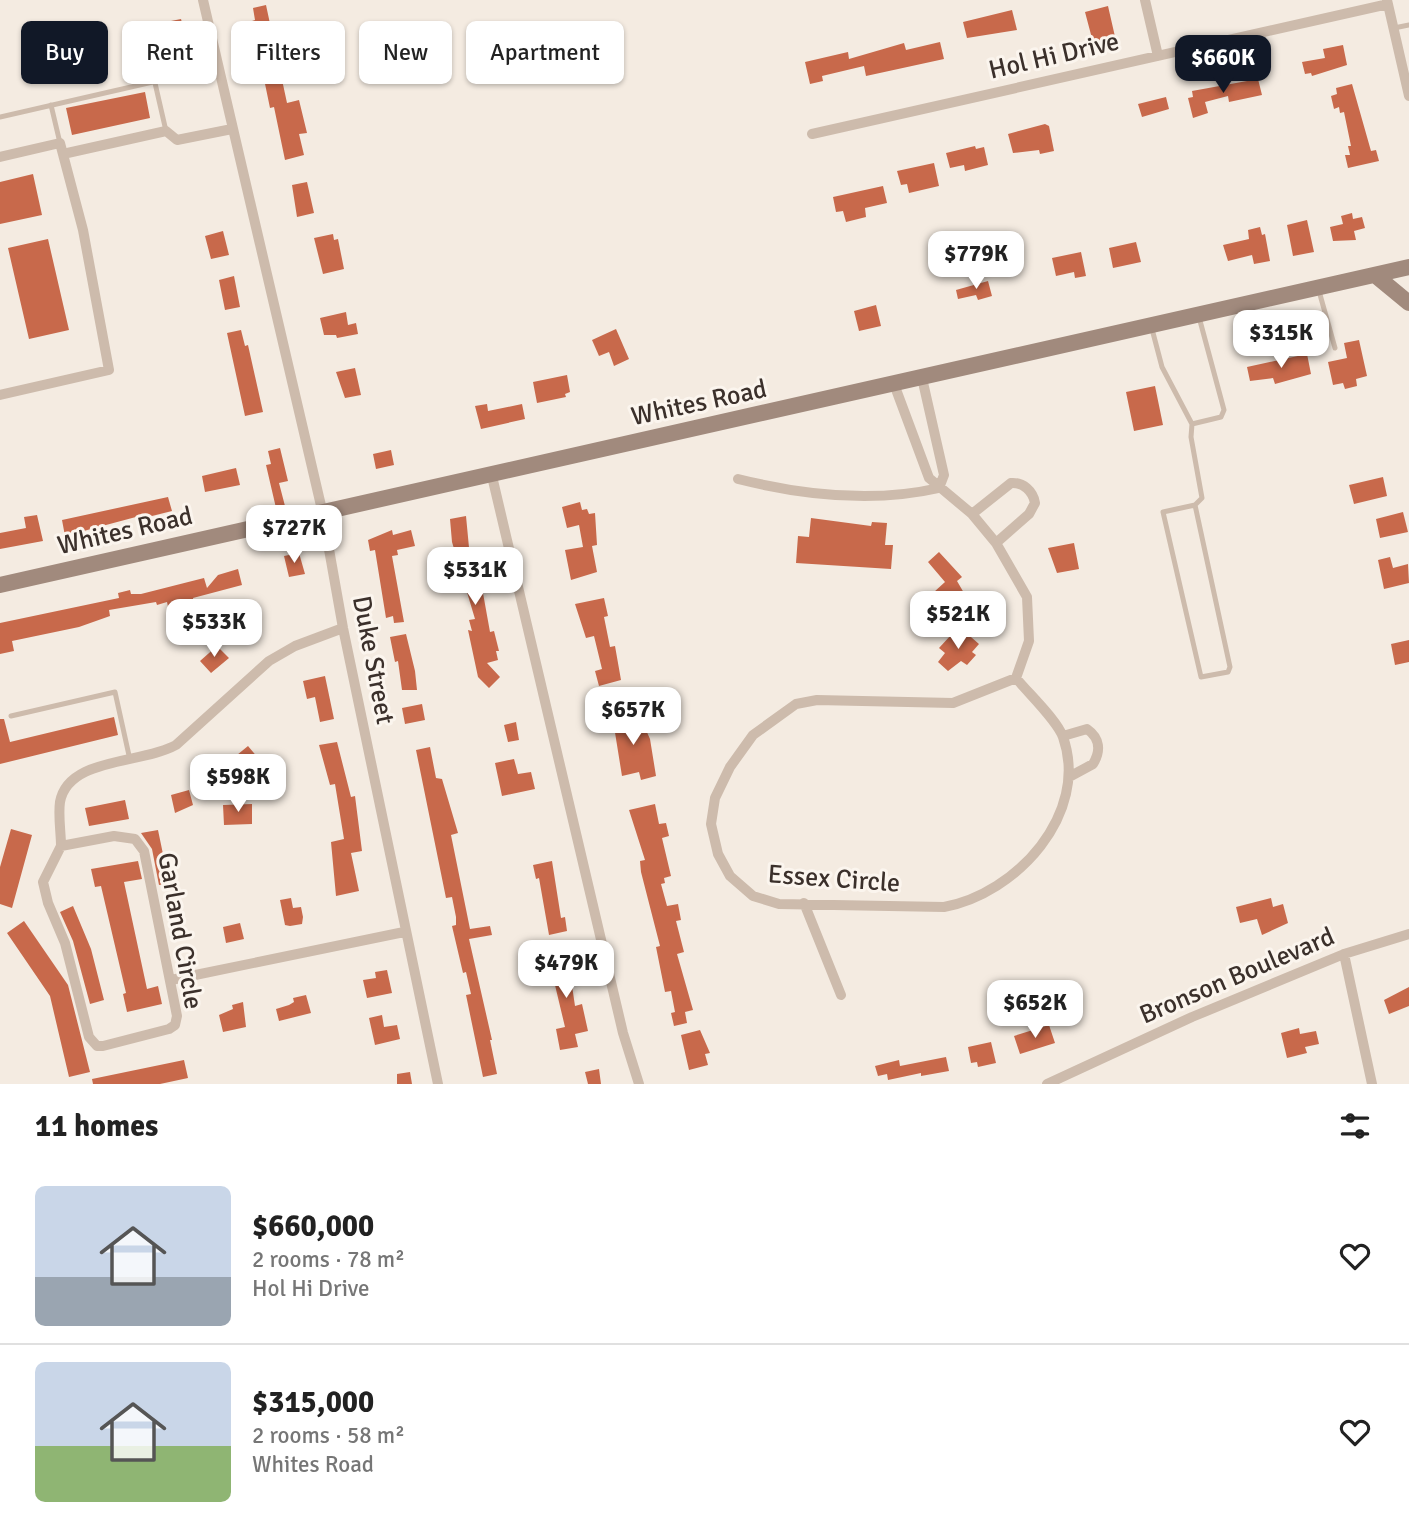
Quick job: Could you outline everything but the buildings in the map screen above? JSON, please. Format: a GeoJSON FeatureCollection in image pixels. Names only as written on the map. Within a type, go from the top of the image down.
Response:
{"type":"FeatureCollection","features":[{"type":"Feature","properties":{"kind":"street","name":"Duke Street"},"geometry":{"type":"LineString","coordinates":[[203,0],[322,510],[404,932],[438,1084]]}},
{"type":"Feature","properties":{"kind":"street"},"geometry":{"type":"LineString","coordinates":[[1145,0],[1158,56]]}},
{"type":"Feature","properties":{"kind":"street"},"geometry":{"type":"LineString","coordinates":[[1388,2],[1409,96]]}},
{"type":"Feature","properties":{"kind":"street","name":"Hol Hi Drive"},"geometry":{"type":"LineString","coordinates":[[812,134],[1388,2]]}},
{"type":"Feature","properties":{"kind":"street"},"geometry":{"type":"LineString","coordinates":[[0,158],[166,131],[177,140],[232,129]]}},
{"type":"Feature","properties":{"kind":"street"},"geometry":{"type":"LineString","coordinates":[[0,394],[108,370],[83,230],[61,148]]}},
{"type":"Feature","properties":{"kind":"street","name":"Whites Road"},"geometry":{"type":"LineString","coordinates":[[0,585],[322,510],[1409,267]]}},
{"type":"Feature","properties":{"kind":"street"},"geometry":{"type":"LineString","coordinates":[[1375,275],[1409,303]]}},
{"type":"Feature","properties":{"kind":"street"},"geometry":{"type":"LineString","coordinates":[[922,378],[944,475],[939,488]]}},
{"type":"Feature","properties":{"kind":"street"},"geometry":{"type":"LineString","coordinates":[[894,384],[929,478],[972,514],[996,543],[1027,597],[1029,641],[1016,678],[1063,736],[1087,729],[1098,742],[1099,750],[1093,764],[1069,777]]}},
{"type":"Feature","properties":{"kind":"street"},"geometry":{"type":"LineString","coordinates":[[491,472],[623,1033],[639,1084]]}},
{"type":"Feature","properties":{"kind":"street"},"geometry":{"type":"LineString","coordinates":[[738,479],[795,491],[868,496],[917,493],[939,488]]}},
{"type":"Feature","properties":{"kind":"street"},"geometry":{"type":"LineString","coordinates":[[972,514],[1011,483],[1020,484],[1031,492],[1035,503],[1032,511],[996,543]]}},
{"type":"Feature","properties":{"kind":"street"},"geometry":{"type":"LineString","coordinates":[[61,846],[60,805],[68,783],[89,769],[161,753],[176,745],[268,661],[295,646],[343,628]]}},
{"type":"Feature","properties":{"kind":"street","name":"Essex Circle"},"geometry":{"type":"LineString","coordinates":[[1016,678],[953,703],[807,700],[787,707],[753,735],[730,767],[715,799],[711,824],[718,854],[730,876],[753,896],[779,904],[944,906],[982,895],[1015,873],[1036,851],[1059,813],[1069,777],[1063,736]]}},
{"type":"Feature","properties":{"kind":"street","name":"Garland Circle"},"geometry":{"type":"LineString","coordinates":[[114,836],[127,836],[141,843],[177,1016],[169,1029],[103,1046],[93,1043],[65,943],[48,903],[43,882],[61,846],[114,836]]}},
{"type":"Feature","properties":{"kind":"street"},"geometry":{"type":"LineString","coordinates":[[804,903],[841,995]]}},
{"type":"Feature","properties":{"kind":"street"},"geometry":{"type":"LineString","coordinates":[[171,980],[404,932]]}},
{"type":"Feature","properties":{"kind":"street","name":"Bronson Boulevard"},"geometry":{"type":"LineString","coordinates":[[1046,1084],[1192,1017],[1343,954],[1409,934]]}},
{"type":"Feature","properties":{"kind":"street"},"geometry":{"type":"LineString","coordinates":[[1343,954],[1372,1084]]}},
{"type":"Feature","properties":{"kind":"lane"},"geometry":{"type":"LineString","coordinates":[[1394,28],[1409,25]]}},
{"type":"Feature","properties":{"kind":"lane"},"geometry":{"type":"LineString","coordinates":[[0,117],[150,84]]}},
{"type":"Feature","properties":{"kind":"lane"},"geometry":{"type":"LineString","coordinates":[[155,84],[166,131]]}},
{"type":"Feature","properties":{"kind":"lane"},"geometry":{"type":"LineString","coordinates":[[51,105],[61,148]]}},
{"type":"Feature","properties":{"kind":"lane"},"geometry":{"type":"LineString","coordinates":[[1319,288],[1335,348]]}},
{"type":"Feature","properties":{"kind":"lane"},"geometry":{"type":"LineString","coordinates":[[1192,424],[1224,414],[1199,315]]}},
{"type":"Feature","properties":{"kind":"lane"},"geometry":{"type":"LineString","coordinates":[[1151,326],[1162,367],[1192,424],[1191,437],[1202,498],[1195,505],[1163,512],[1201,677],[1228,672],[1230,667],[1195,505]]}},
{"type":"Feature","properties":{"kind":"lane"},"geometry":{"type":"LineString","coordinates":[[11,716],[115,692],[130,760]]}}]}
